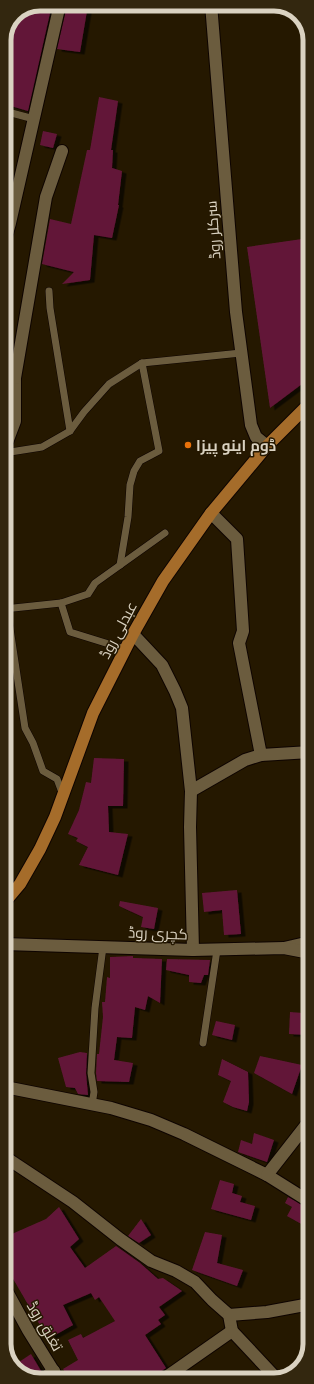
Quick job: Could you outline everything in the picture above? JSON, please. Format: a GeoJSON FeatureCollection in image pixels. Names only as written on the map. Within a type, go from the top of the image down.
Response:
{"type":"FeatureCollection","features":[{"type":"Feature","properties":{"kind":"main road","name":"عبدلی روڈ"},"geometry":{"type":"LineString","coordinates":[[11,895],[20,884],[40,849],[63,796],[93,713],[125,649],[163,581],[211,514],[267,446],[303,409]]}},
{"type":"Feature","properties":{"kind":"street"},"geometry":{"type":"LineString","coordinates":[[11,219],[58,11]]}},
{"type":"Feature","properties":{"kind":"street","name":"سرکلر روڈ"},"geometry":{"type":"LineString","coordinates":[[212,11],[236,312],[241,353],[251,425],[256,437],[267,446]]}},
{"type":"Feature","properties":{"kind":"street"},"geometry":{"type":"LineString","coordinates":[[11,432],[15,421],[15,378],[46,197],[62,151]]}},
{"type":"Feature","properties":{"kind":"street"},"geometry":{"type":"LineString","coordinates":[[11,374],[15,378]]}},
{"type":"Feature","properties":{"kind":"street"},"geometry":{"type":"LineString","coordinates":[[211,514],[237,539],[243,631],[239,643],[261,756]]}},
{"type":"Feature","properties":{"kind":"street"},"geometry":{"type":"LineString","coordinates":[[133,634],[162,665],[175,690],[182,708],[191,791],[190,827],[193,950]]}},
{"type":"Feature","properties":{"kind":"street"},"geometry":{"type":"LineString","coordinates":[[191,791],[245,760],[261,756],[303,753]]}},
{"type":"Feature","properties":{"kind":"street","name":"کچری روڈ"},"geometry":{"type":"LineString","coordinates":[[11,944],[193,950],[284,948],[303,952]]}},
{"type":"Feature","properties":{"kind":"street"},"geometry":{"type":"LineString","coordinates":[[284,948],[303,944]]}},
{"type":"Feature","properties":{"kind":"street"},"geometry":{"type":"LineString","coordinates":[[11,1088],[111,1108],[151,1120],[184,1134],[223,1155],[267,1175],[303,1198]]}},
{"type":"Feature","properties":{"kind":"street"},"geometry":{"type":"LineString","coordinates":[[267,1175],[303,1129]]}},
{"type":"Feature","properties":{"kind":"street"},"geometry":{"type":"LineString","coordinates":[[11,1161],[73,1202],[151,1261],[176,1271],[195,1282],[229,1315],[232,1331],[270,1373]]}},
{"type":"Feature","properties":{"kind":"street","name":"تغلق روڈ"},"geometry":{"type":"LineString","coordinates":[[11,1299],[55,1373]]}},
{"type":"Feature","properties":{"kind":"street"},"geometry":{"type":"LineString","coordinates":[[229,1315],[267,1312],[303,1305]]}},
{"type":"Feature","properties":{"kind":"street"},"geometry":{"type":"LineString","coordinates":[[172,1373],[232,1331]]}},
{"type":"Feature","properties":{"kind":"lane"},"geometry":{"type":"LineString","coordinates":[[11,113],[34,119]]}},
{"type":"Feature","properties":{"kind":"lane"},"geometry":{"type":"LineString","coordinates":[[49,291],[50,308],[70,431]]}},
{"type":"Feature","properties":{"kind":"lane"},"geometry":{"type":"LineString","coordinates":[[11,451],[42,447],[70,431],[84,412],[109,384],[142,363],[241,353]]}},
{"type":"Feature","properties":{"kind":"lane"},"geometry":{"type":"LineString","coordinates":[[120,565],[128,518],[130,485],[134,471],[140,461],[159,451],[142,363]]}},
{"type":"Feature","properties":{"kind":"lane"},"geometry":{"type":"LineString","coordinates":[[11,608],[61,603],[88,594],[95,583],[165,533]]}},
{"type":"Feature","properties":{"kind":"lane"},"geometry":{"type":"LineString","coordinates":[[61,603],[70,632],[125,649]]}},
{"type":"Feature","properties":{"kind":"lane"},"geometry":{"type":"LineString","coordinates":[[11,640],[25,728],[33,743],[43,771],[57,779],[63,796]]}},
{"type":"Feature","properties":{"kind":"lane"},"geometry":{"type":"LineString","coordinates":[[92,1105],[94,1092],[91,1073],[95,1008],[102,947]]}},
{"type":"Feature","properties":{"kind":"lane"},"geometry":{"type":"LineString","coordinates":[[203,1043],[217,950]]}},
{"type":"Feature","properties":{"kind":"building"},"geometry":{"type":"Polygon","coordinates":[[[50,11],[28,111],[11,106],[11,40],[13,29],[24,16],[29,13],[50,11]]]}},
{"type":"Feature","properties":{"kind":"building"},"geometry":{"type":"Polygon","coordinates":[[[66,11],[87,11],[80,52],[57,49],[66,11]]]}},
{"type":"Feature","properties":{"kind":"building"},"geometry":{"type":"Polygon","coordinates":[[[99,97],[118,101],[111,150],[113,150],[112,168],[122,171],[119,205],[112,238],[94,235],[90,280],[62,284],[74,272],[42,264],[50,219],[71,224],[87,150],[90,150],[99,97]]]}},
{"type":"Feature","properties":{"kind":"building"},"geometry":{"type":"Polygon","coordinates":[[[43,131],[57,134],[53,148],[40,145],[43,131]]]}},
{"type":"Feature","properties":{"kind":"building"},"geometry":{"type":"Polygon","coordinates":[[[303,239],[303,383],[270,408],[247,247],[303,239]]]}},
{"type":"Feature","properties":{"kind":"building"},"geometry":{"type":"Polygon","coordinates":[[[94,758],[124,759],[123,806],[108,806],[109,832],[128,834],[118,875],[79,865],[88,847],[76,841],[78,838],[68,834],[79,810],[86,782],[91,783],[94,758]]]}},
{"type":"Feature","properties":{"kind":"building"},"geometry":{"type":"Polygon","coordinates":[[[237,890],[241,934],[224,935],[222,910],[204,912],[202,893],[237,890]]]}},
{"type":"Feature","properties":{"kind":"building"},"geometry":{"type":"Polygon","coordinates":[[[120,901],[158,908],[154,929],[141,927],[143,917],[119,906],[120,901]]]}},
{"type":"Feature","properties":{"kind":"building"},"geometry":{"type":"Polygon","coordinates":[[[133,956],[133,958],[162,959],[160,1003],[148,996],[145,1010],[135,1007],[132,1038],[117,1037],[114,1060],[133,1063],[129,1082],[97,1081],[97,1054],[99,1054],[103,1017],[102,1002],[105,1002],[107,977],[110,978],[110,957],[133,956]]]}},
{"type":"Feature","properties":{"kind":"building"},"geometry":{"type":"Polygon","coordinates":[[[167,959],[210,960],[208,975],[204,975],[201,983],[189,982],[189,975],[166,970],[167,959]]]}},
{"type":"Feature","properties":{"kind":"building"},"geometry":{"type":"Polygon","coordinates":[[[290,1012],[303,1013],[303,1035],[289,1034],[290,1012]]]}},
{"type":"Feature","properties":{"kind":"building"},"geometry":{"type":"Polygon","coordinates":[[[216,1021],[235,1025],[232,1040],[212,1035],[216,1021]]]}},
{"type":"Feature","properties":{"kind":"building"},"geometry":{"type":"Polygon","coordinates":[[[80,1052],[87,1053],[86,1073],[88,1095],[78,1094],[75,1088],[66,1087],[58,1058],[80,1052]]]}},
{"type":"Feature","properties":{"kind":"building"},"geometry":{"type":"Polygon","coordinates":[[[260,1056],[302,1065],[292,1094],[254,1073],[260,1056]]]}},
{"type":"Feature","properties":{"kind":"building"},"geometry":{"type":"Polygon","coordinates":[[[222,1059],[248,1072],[249,1102],[247,1111],[223,1102],[231,1081],[218,1075],[222,1059]]]}},
{"type":"Feature","properties":{"kind":"building"},"geometry":{"type":"Polygon","coordinates":[[[254,1133],[274,1140],[267,1162],[238,1152],[241,1140],[252,1144],[254,1133]]]}},
{"type":"Feature","properties":{"kind":"building"},"geometry":{"type":"Polygon","coordinates":[[[220,1180],[234,1184],[232,1193],[242,1196],[240,1202],[255,1206],[251,1220],[211,1209],[220,1180]]]}},
{"type":"Feature","properties":{"kind":"building"},"geometry":{"type":"Polygon","coordinates":[[[288,1197],[303,1205],[303,1225],[287,1216],[292,1207],[285,1203],[288,1197]]]}},
{"type":"Feature","properties":{"kind":"building"},"geometry":{"type":"Polygon","coordinates":[[[59,1207],[79,1239],[70,1247],[85,1268],[116,1246],[140,1263],[158,1279],[163,1278],[182,1291],[159,1307],[165,1315],[158,1320],[161,1324],[145,1335],[166,1368],[158,1373],[66,1373],[63,1369],[78,1360],[68,1340],[81,1334],[83,1338],[115,1321],[99,1297],[95,1300],[91,1293],[63,1305],[73,1325],[48,1339],[11,1278],[11,1234],[46,1219],[59,1207]]]}},
{"type":"Feature","properties":{"kind":"building"},"geometry":{"type":"Polygon","coordinates":[[[141,1219],[151,1235],[139,1243],[128,1236],[141,1219]]]}},
{"type":"Feature","properties":{"kind":"building"},"geometry":{"type":"Polygon","coordinates":[[[205,1232],[222,1235],[217,1263],[243,1270],[237,1286],[192,1270],[205,1232]]]}},
{"type":"Feature","properties":{"kind":"building"},"geometry":{"type":"Polygon","coordinates":[[[31,1354],[41,1371],[38,1373],[29,1371],[18,1363],[31,1354]]]}},
{"type":"Feature","properties":{"kind":"place","name":"ڈوم اینو پیزا"},"geometry":{"type":"Point","coordinates":[188,445]}}]}
